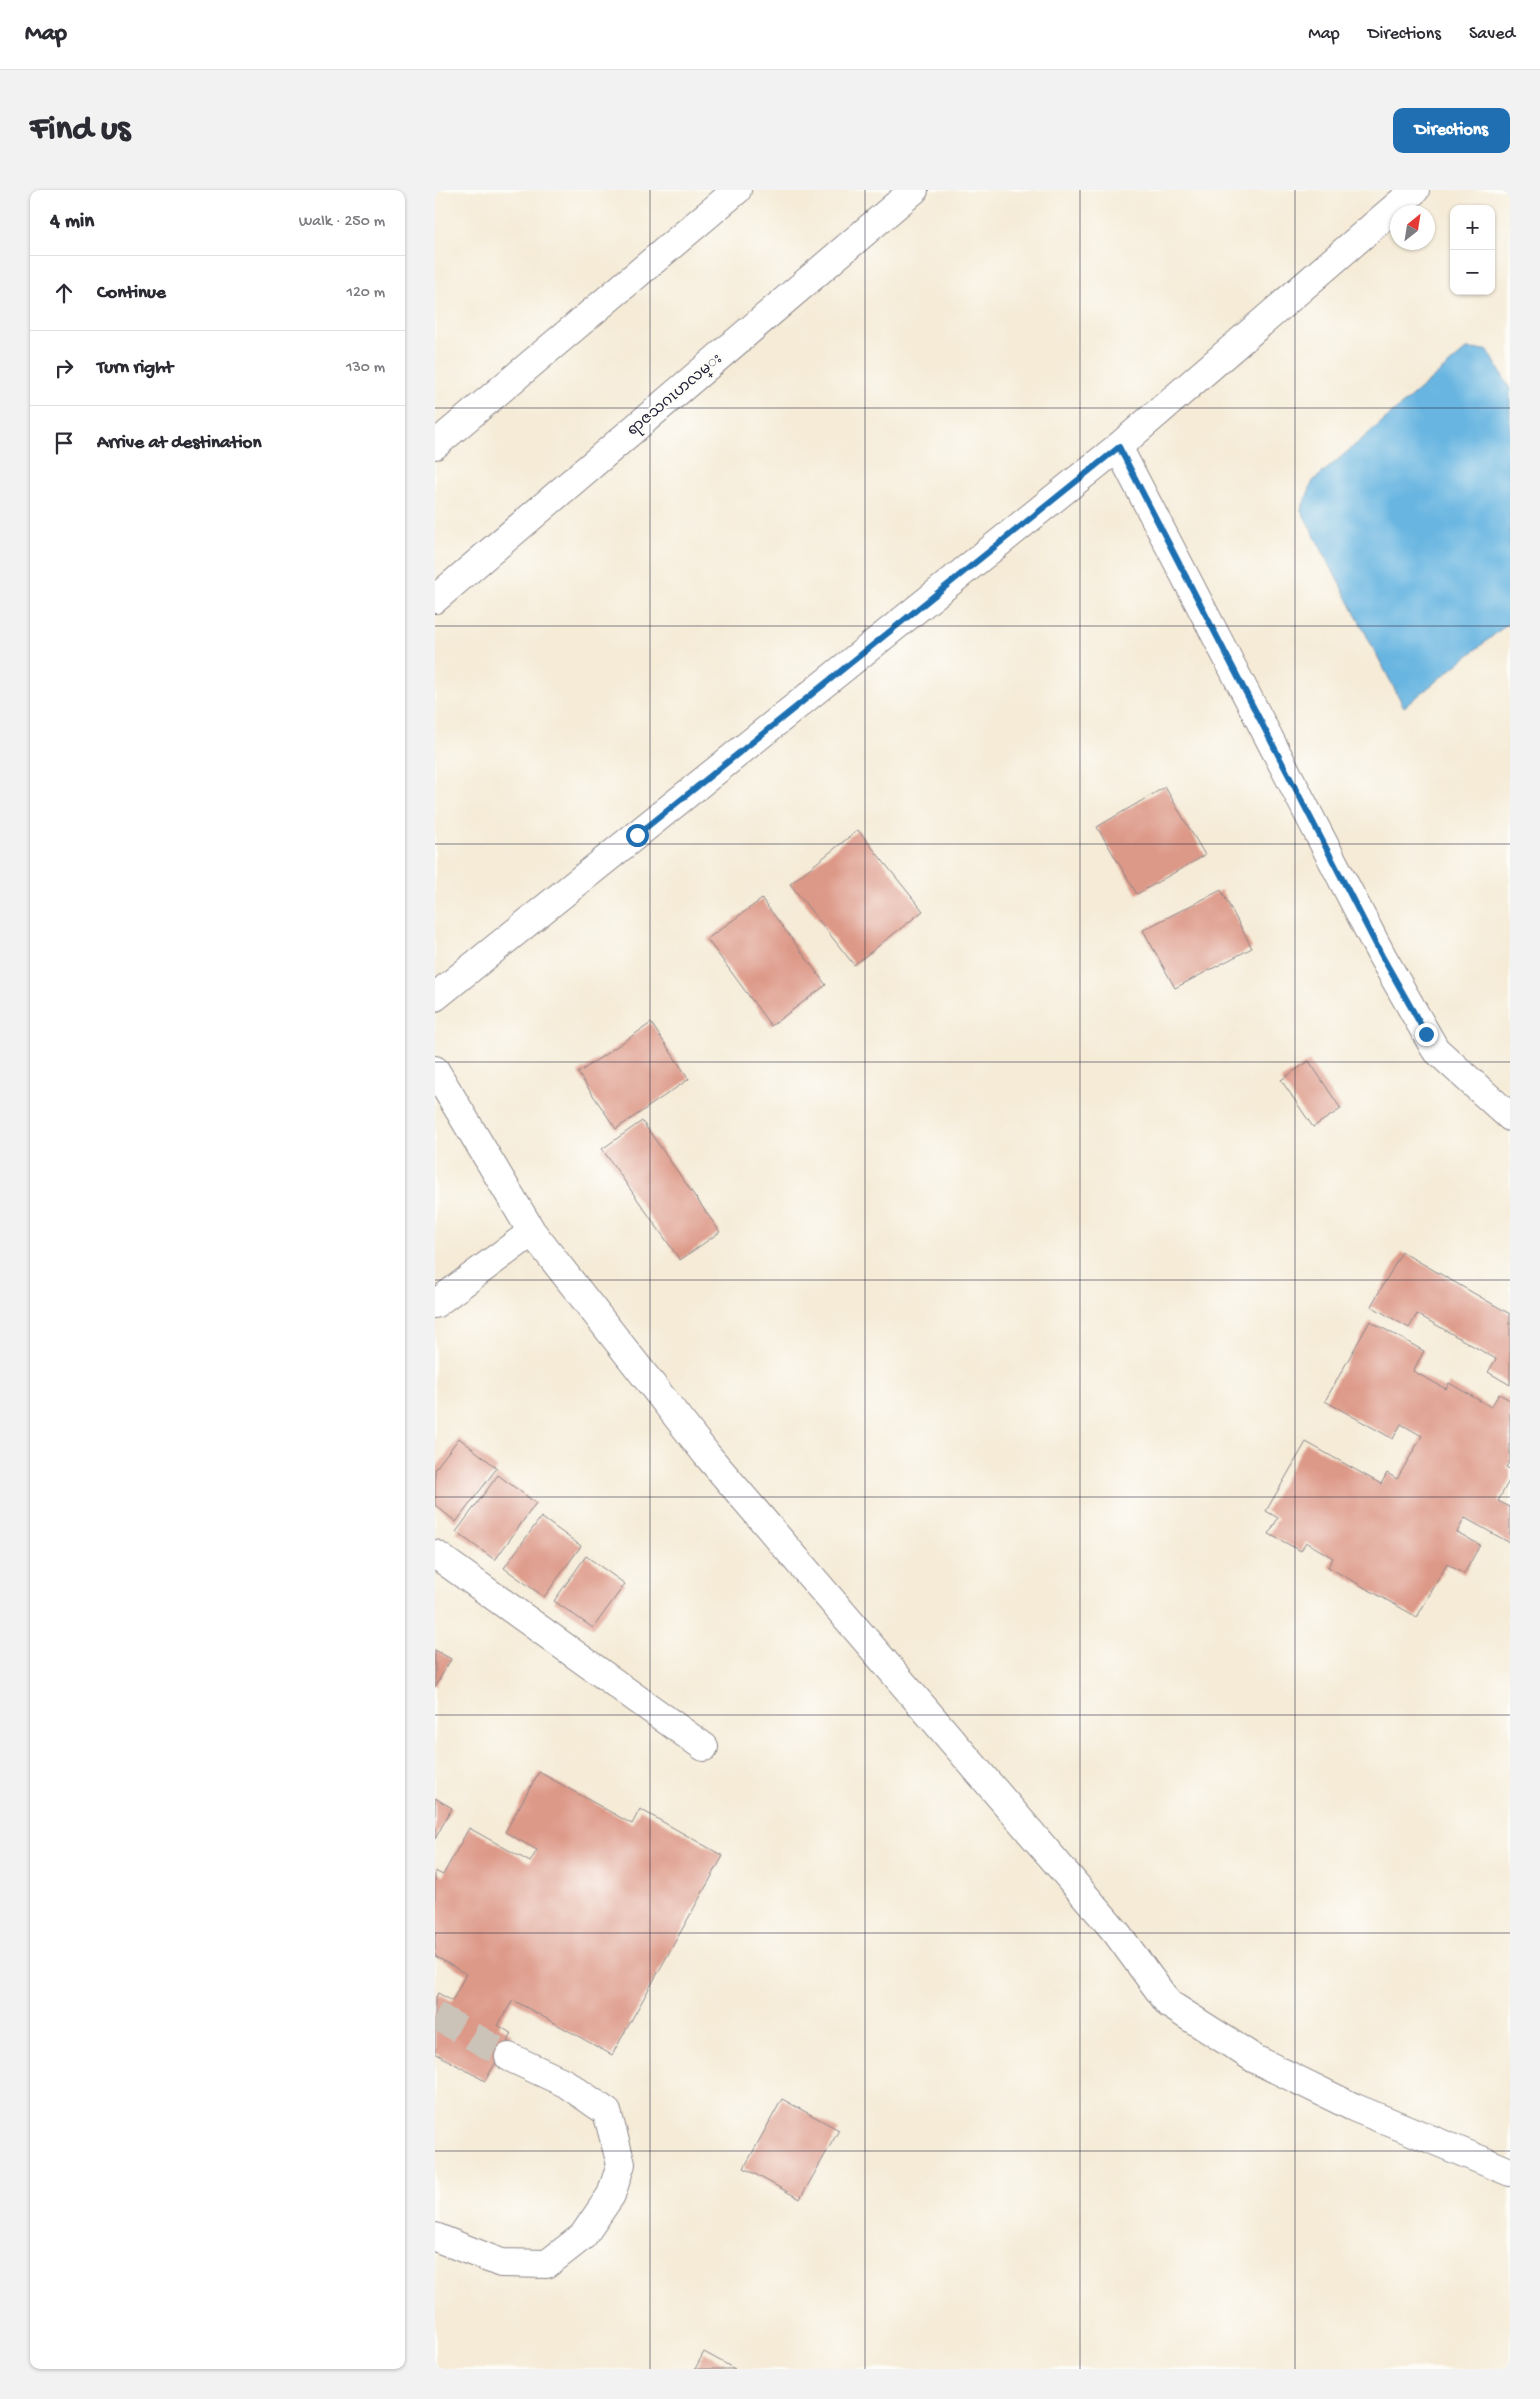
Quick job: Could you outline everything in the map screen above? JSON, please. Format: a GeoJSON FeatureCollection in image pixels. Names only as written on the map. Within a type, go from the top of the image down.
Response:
{"type":"FeatureCollection","features":[{"type":"Feature","properties":{"kind":"street"},"geometry":{"type":"LineString","coordinates":[[435,445],[737,190]]}},
{"type":"Feature","properties":{"kind":"street","name":"ရာဇသဂၤဟလမ္း"},"geometry":{"type":"LineString","coordinates":[[435,598],[914,190]]}},
{"type":"Feature","properties":{"kind":"street"},"geometry":{"type":"LineString","coordinates":[[435,998],[1119,447],[1415,190]]}},
{"type":"Feature","properties":{"kind":"street"},"geometry":{"type":"LineString","coordinates":[[1119,447],[1382,956],[1435,1049],[1510,1117]]}},
{"type":"Feature","properties":{"kind":"street"},"geometry":{"type":"LineString","coordinates":[[435,1070],[533,1232],[707,1455],[1116,1932],[1169,2004],[1255,2059],[1273,2068],[1353,2107],[1510,2172]]}},
{"type":"Feature","properties":{"kind":"street"},"geometry":{"type":"LineString","coordinates":[[435,1304],[533,1232]]}},
{"type":"Feature","properties":{"kind":"street"},"geometry":{"type":"LineString","coordinates":[[435,1554],[704,1746]]}},
{"type":"Feature","properties":{"kind":"street"},"geometry":{"type":"LineString","coordinates":[[435,2237],[501,2262],[547,2264],[583,2236],[611,2194],[621,2164],[607,2112],[565,2083],[509,2057]]}},
{"type":"Feature","properties":{"kind":"water"},"geometry":{"type":"Polygon","coordinates":[[[1467,349],[1488,350],[1510,389],[1510,622],[1404,707],[1301,510],[1313,481],[1467,349]]]}},
{"type":"Feature","properties":{"kind":"building"},"geometry":{"type":"Polygon","coordinates":[[[1165,787],[1205,855],[1137,894],[1097,827],[1165,787]]]}},
{"type":"Feature","properties":{"kind":"building"},"geometry":{"type":"Polygon","coordinates":[[[858,830],[923,911],[854,965],[790,884],[858,830]]]}},
{"type":"Feature","properties":{"kind":"building"},"geometry":{"type":"Polygon","coordinates":[[[1221,890],[1252,948],[1175,988],[1143,930],[1221,890]]]}},
{"type":"Feature","properties":{"kind":"building"},"geometry":{"type":"Polygon","coordinates":[[[762,899],[826,985],[771,1026],[707,939],[762,899]]]}},
{"type":"Feature","properties":{"kind":"building"},"geometry":{"type":"Polygon","coordinates":[[[651,1023],[689,1079],[616,1129],[578,1073],[651,1023]]]}},
{"type":"Feature","properties":{"kind":"building"},"geometry":{"type":"Polygon","coordinates":[[[1309,1061],[1341,1109],[1313,1127],[1281,1080],[1309,1061]]]}},
{"type":"Feature","properties":{"kind":"building"},"geometry":{"type":"Polygon","coordinates":[[[642,1121],[720,1232],[680,1260],[602,1149],[642,1121]]]}},
{"type":"Feature","properties":{"kind":"building"},"geometry":{"type":"Polygon","coordinates":[[[1402,1252],[1510,1314],[1510,1385],[1488,1372],[1496,1359],[1417,1314],[1409,1328],[1371,1306],[1402,1252]]]}},
{"type":"Feature","properties":{"kind":"building"},"geometry":{"type":"Polygon","coordinates":[[[1370,1321],[1424,1351],[1413,1371],[1446,1389],[1449,1383],[1491,1407],[1499,1394],[1510,1400],[1510,1461],[1506,1467],[1510,1469],[1510,1479],[1498,1501],[1510,1507],[1510,1543],[1465,1518],[1457,1532],[1480,1545],[1464,1574],[1447,1564],[1417,1617],[1328,1567],[1333,1558],[1306,1542],[1301,1551],[1269,1534],[1278,1518],[1266,1511],[1306,1442],[1381,1484],[1387,1473],[1397,1479],[1422,1436],[1401,1424],[1393,1439],[1325,1401],[1370,1321]]]}},
{"type":"Feature","properties":{"kind":"building"},"geometry":{"type":"Polygon","coordinates":[[[459,1438],[497,1468],[456,1522],[435,1505],[435,1469],[459,1438]]]}},
{"type":"Feature","properties":{"kind":"building"},"geometry":{"type":"Polygon","coordinates":[[[498,1475],[536,1503],[495,1560],[456,1532],[498,1475]]]}},
{"type":"Feature","properties":{"kind":"building"},"geometry":{"type":"Polygon","coordinates":[[[541,1517],[581,1546],[544,1597],[504,1568],[541,1517]]]}},
{"type":"Feature","properties":{"kind":"building"},"geometry":{"type":"Polygon","coordinates":[[[586,1556],[625,1584],[593,1628],[554,1601],[586,1556]]]}},
{"type":"Feature","properties":{"kind":"building"},"geometry":{"type":"Polygon","coordinates":[[[435,1650],[451,1659],[435,1687],[435,1650]]]}},
{"type":"Feature","properties":{"kind":"building"},"geometry":{"type":"Polygon","coordinates":[[[539,1772],[632,1824],[640,1809],[723,1856],[612,2055],[513,2000],[498,2025],[512,2034],[485,2081],[435,2053],[435,1999],[438,1993],[452,2001],[466,1974],[435,1956],[435,1871],[443,1875],[469,1828],[530,1862],[537,1850],[505,1832],[539,1772]]]}},
{"type":"Feature","properties":{"kind":"building"},"geometry":{"type":"Polygon","coordinates":[[[435,1798],[452,1808],[435,1839],[435,1798]]]}},
{"type":"Feature","properties":{"kind":"building"},"geometry":{"type":"Polygon","coordinates":[[[782,2099],[839,2130],[800,2199],[744,2168],[782,2099]]]}},
{"type":"Feature","properties":{"kind":"building"},"geometry":{"type":"Polygon","coordinates":[[[704,2352],[735,2369],[695,2369],[704,2352]]]}},
{"type":"Feature","properties":{"kind":"tunnel"},"geometry":{"type":"LineString","coordinates":[[435,2015],[509,2057]]}},
{"type":"Feature","properties":{"kind":"route"},"geometry":{"type":"LineString","coordinates":[[637,835],[1119,447],[1382,956],[1426,1034]]}}]}
